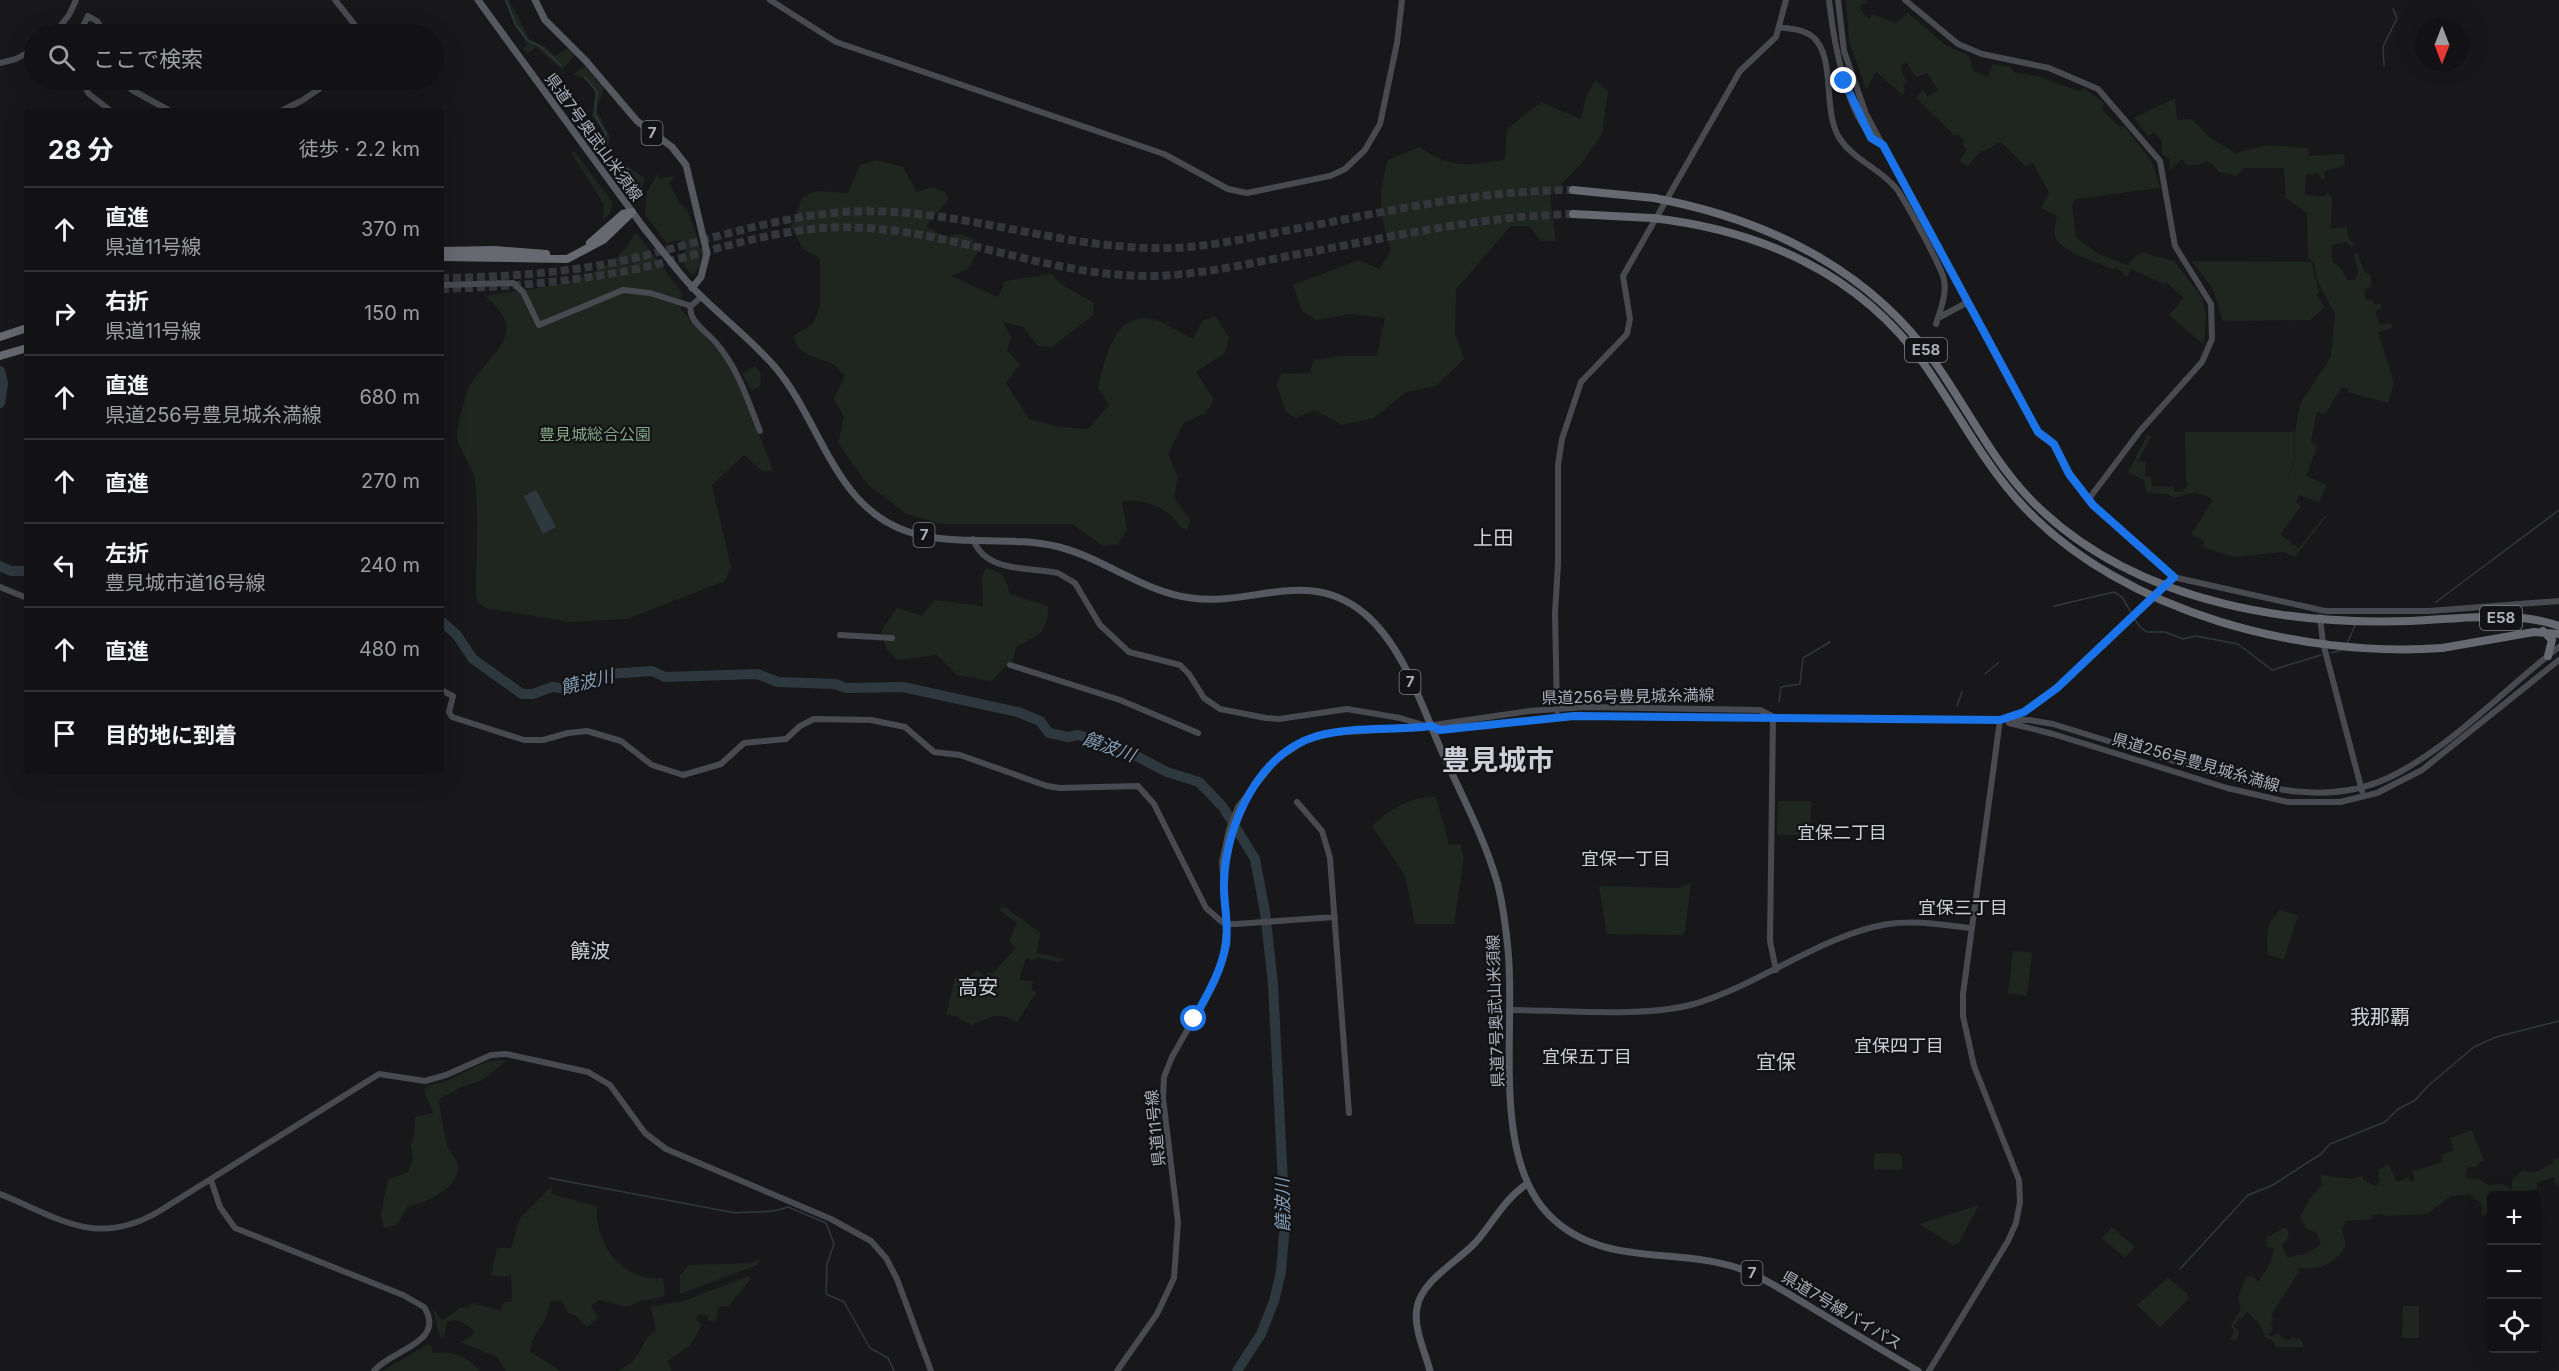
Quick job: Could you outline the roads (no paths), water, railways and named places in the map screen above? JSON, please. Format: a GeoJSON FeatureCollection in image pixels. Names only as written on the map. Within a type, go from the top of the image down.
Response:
{"type":"FeatureCollection","features":[{"type":"Feature","properties":{"kind":"highway","name":"E58"},"geometry":{"type":"LineString","coordinates":[[1573,190],[1654,198],[1718,213],[1759,228],[1812,252],[1864,287],[1901,320],[1922,344],[2007,472],[2032,501],[2078,540],[2142,577],[2206,598],[2286,615],[2372,623],[2504,618],[2559,626]]}},
{"type":"Feature","properties":{"kind":"highway"},"geometry":{"type":"LineString","coordinates":[[444,251],[494,250],[562,254],[586,246],[623,214],[632,212]]}},
{"type":"Feature","properties":{"kind":"highway"},"geometry":{"type":"LineString","coordinates":[[444,257],[567,259],[603,240],[627,220],[632,212]]}},
{"type":"Feature","properties":{"kind":"highway","name":"E58"},"geometry":{"type":"LineString","coordinates":[[1574,214],[1652,218],[1702,225],[1767,243],[1821,269],[1861,297],[1890,323],[1914,351],[1985,458],[2024,507],[2069,547],[2138,587],[2202,615],[2272,636],[2362,649],[2442,648],[2543,632],[2559,634]]}},
{"type":"Feature","properties":{"kind":"highway"},"geometry":{"type":"LineString","coordinates":[[0,339],[24,329]]}},
{"type":"Feature","properties":{"kind":"highway"},"geometry":{"type":"LineString","coordinates":[[0,339],[24,334]]}},
{"type":"Feature","properties":{"kind":"highway"},"geometry":{"type":"LineString","coordinates":[[0,354],[24,347]]}},
{"type":"Feature","properties":{"kind":"highway"},"geometry":{"type":"LineString","coordinates":[[2543,632],[2552,640],[2548,656]]}},
{"type":"Feature","properties":{"kind":"main road","name":"県道7号奥武山米須線"},"geometry":{"type":"LineString","coordinates":[[478,0],[632,212],[686,281],[700,298],[760,351],[791,387],[842,480],[862,504],[879,517],[909,532],[933,537],[1015,540],[1062,548],[1106,564],[1156,588],[1193,598],[1215,599],[1299,589],[1340,598],[1365,614],[1387,639],[1407,674],[1483,846],[1498,886],[1508,949],[1513,1135],[1520,1170],[1527,1184]]}},
{"type":"Feature","properties":{"kind":"main road","name":"7"},"geometry":{"type":"LineString","coordinates":[[535,0],[545,20],[586,61],[638,121],[672,147],[686,165],[707,253],[703,272],[692,288]]}},
{"type":"Feature","properties":{"kind":"main road"},"geometry":{"type":"LineString","coordinates":[[1430,1371],[1417,1317],[1419,1300],[1432,1283],[1474,1243],[1509,1198],[1527,1184]]}},
{"type":"Feature","properties":{"kind":"main road","name":"県道7号線バイパス"},"geometry":{"type":"LineString","coordinates":[[1527,1184],[1536,1199],[1557,1222],[1590,1242],[1621,1252],[1717,1263],[1750,1273],[1918,1371]]}},
{"type":"Feature","properties":{"kind":"street"},"geometry":{"type":"LineString","coordinates":[[63,24],[76,0]]}},
{"type":"Feature","properties":{"kind":"street"},"geometry":{"type":"LineString","coordinates":[[335,0],[354,24]]}},
{"type":"Feature","properties":{"kind":"street"},"geometry":{"type":"LineString","coordinates":[[770,0],[836,42],[1164,154],[1228,189],[1247,193],[1314,182],[1344,169],[1365,150],[1372,140],[1382,115],[1397,43],[1402,0]]}},
{"type":"Feature","properties":{"kind":"street"},"geometry":{"type":"LineString","coordinates":[[1557,717],[1555,613],[1558,564],[1558,465],[1573,402],[1581,382],[1627,334],[1630,319],[1623,276],[1740,71],[1766,49],[1779,27],[1786,0]]}},
{"type":"Feature","properties":{"kind":"street"},"geometry":{"type":"LineString","coordinates":[[1829,0],[1834,41],[1844,81],[1871,138],[1883,145]]}},
{"type":"Feature","properties":{"kind":"street"},"geometry":{"type":"LineString","coordinates":[[1838,0],[1848,67],[1866,114],[2038,432],[2054,444],[2069,474],[2088,500],[2174,577],[2320,611],[2429,611],[2559,602]]}},
{"type":"Feature","properties":{"kind":"street"},"geometry":{"type":"LineString","coordinates":[[1905,0],[1958,44],[1982,54],[2049,68],[2098,89],[2160,161],[2175,246],[2211,304],[2212,339],[2202,362],[2140,430],[2088,500]]}},
{"type":"Feature","properties":{"kind":"street"},"geometry":{"type":"LineString","coordinates":[[84,24],[88,16],[99,24]]}},
{"type":"Feature","properties":{"kind":"street"},"geometry":{"type":"LineString","coordinates":[[1779,27],[1807,33],[1819,44],[1825,66],[1832,116],[1839,137],[1851,153],[1896,187],[1944,278],[1936,321],[1968,302]]}},
{"type":"Feature","properties":{"kind":"street"},"geometry":{"type":"LineString","coordinates":[[0,63],[24,55]]}},
{"type":"Feature","properties":{"kind":"street"},"geometry":{"type":"LineString","coordinates":[[87,90],[107,108]]}},
{"type":"Feature","properties":{"kind":"street"},"geometry":{"type":"LineString","coordinates":[[132,90],[165,108]]}},
{"type":"Feature","properties":{"kind":"street"},"geometry":{"type":"LineString","coordinates":[[287,108],[318,90]]}},
{"type":"Feature","properties":{"kind":"street"},"geometry":{"type":"LineString","coordinates":[[444,285],[513,284],[523,292],[539,325],[623,290],[650,293],[691,306]]}},
{"type":"Feature","properties":{"kind":"street"},"geometry":{"type":"LineString","coordinates":[[700,298],[691,306],[691,316],[729,360],[760,431]]}},
{"type":"Feature","properties":{"kind":"street"},"geometry":{"type":"LineString","coordinates":[[973,539],[978,549],[995,562],[1050,571],[1068,577],[1077,586],[1100,625],[1124,648],[1145,658],[1180,665],[1187,670],[1204,698],[1220,709],[1274,719],[1347,709],[1431,726]]}},
{"type":"Feature","properties":{"kind":"street"},"geometry":{"type":"LineString","coordinates":[[1929,1371],[2008,1241],[2016,1223],[2020,1202],[2019,1180],[2013,1158],[1974,1066],[1967,1038],[1963,994],[1970,928],[2000,720],[2024,712],[2057,688],[2174,577]]}},
{"type":"Feature","properties":{"kind":"street"},"geometry":{"type":"LineString","coordinates":[[0,587],[24,597]]}},
{"type":"Feature","properties":{"kind":"street"},"geometry":{"type":"LineString","coordinates":[[2320,611],[2323,644],[2364,797]]}},
{"type":"Feature","properties":{"kind":"street"},"geometry":{"type":"LineString","coordinates":[[840,635],[892,638]]}},
{"type":"Feature","properties":{"kind":"street","name":"県道256号豊見城糸満線"},"geometry":{"type":"LineString","coordinates":[[1431,726],[1440,730],[1557,717],[2029,720],[2053,724],[2283,792],[2318,794],[2361,787],[2392,776],[2420,759],[2559,647]]}},
{"type":"Feature","properties":{"kind":"street","name":"県道256号豊見城糸満線"},"geometry":{"type":"LineString","coordinates":[[2000,720],[2227,788],[2288,802],[2324,804],[2364,797],[2388,788],[2422,770],[2559,660]]}},
{"type":"Feature","properties":{"kind":"street"},"geometry":{"type":"LineString","coordinates":[[1010,665],[1120,700],[1198,733]]}},
{"type":"Feature","properties":{"kind":"street"},"geometry":{"type":"LineString","coordinates":[[444,692],[453,696],[449,712],[452,717],[524,740],[543,740],[568,733],[587,731],[621,741],[652,765],[683,775],[721,764],[744,744],[786,739],[800,726],[814,718],[871,720],[905,727],[934,752],[960,755],[1047,786],[1060,788],[1138,786],[1154,804],[1206,908],[1216,918],[1227,923],[1335,917]]}},
{"type":"Feature","properties":{"kind":"street","name":"県道256号豊見城糸満線"},"geometry":{"type":"LineString","coordinates":[[1431,726],[1444,722],[1557,708],[1760,710],[1773,717]]}},
{"type":"Feature","properties":{"kind":"street"},"geometry":{"type":"LineString","coordinates":[[1387,730],[1395,725],[1390,716]]}},
{"type":"Feature","properties":{"kind":"street"},"geometry":{"type":"LineString","coordinates":[[1773,717],[1770,930],[1776,969]]}},
{"type":"Feature","properties":{"kind":"street","name":"県道11号線"},"geometry":{"type":"LineString","coordinates":[[1117,1371],[1157,1314],[1174,1278],[1178,1256],[1178,1222],[1163,1098],[1164,1081],[1170,1060],[1215,981],[1225,948],[1227,923],[1224,857],[1240,810],[1251,790],[1276,760],[1304,741],[1340,731],[1431,726]]}},
{"type":"Feature","properties":{"kind":"street"},"geometry":{"type":"LineString","coordinates":[[1297,802],[1316,823],[1326,840],[1331,868],[1349,1113]]}},
{"type":"Feature","properties":{"kind":"street"},"geometry":{"type":"LineString","coordinates":[[1511,1010],[1677,1008],[1704,1001],[1846,937],[1886,925],[1919,923],[1970,928]]}},
{"type":"Feature","properties":{"kind":"street"},"geometry":{"type":"LineString","coordinates":[[0,1194],[93,1230],[110,1230],[138,1224],[379,1074],[425,1081],[446,1075],[491,1056],[506,1054],[588,1072],[610,1085],[645,1133],[666,1149],[831,1219],[871,1241],[886,1258],[897,1280],[931,1371]]}},
{"type":"Feature","properties":{"kind":"street"},"geometry":{"type":"LineString","coordinates":[[211,1180],[220,1207],[235,1228],[403,1295],[424,1307],[429,1322],[422,1340],[383,1362],[374,1371]]}},
{"type":"Feature","properties":{"kind":"waterway"},"geometry":{"type":"LineString","coordinates":[[506,0],[515,23],[527,40],[540,46],[561,65]]}},
{"type":"Feature","properties":{"kind":"waterway"},"geometry":{"type":"LineString","coordinates":[[2384,66],[2383,47],[2397,18],[2393,9]]}},
{"type":"Feature","properties":{"kind":"waterway"},"geometry":{"type":"LineString","coordinates":[[585,77],[597,92],[595,115],[606,134],[606,156],[628,169],[633,181],[639,185]]}},
{"type":"Feature","properties":{"kind":"waterway","name":"饒波川"},"geometry":{"type":"LineString","coordinates":[[0,371],[3,383],[0,403]]}},
{"type":"Feature","properties":{"kind":"waterway"},"geometry":{"type":"LineString","coordinates":[[2436,602],[2559,510]]}},
{"type":"Feature","properties":{"kind":"waterway","name":"饒波川"},"geometry":{"type":"LineString","coordinates":[[0,566],[11,571],[24,571]]}},
{"type":"Feature","properties":{"kind":"waterway"},"geometry":{"type":"LineString","coordinates":[[2054,606],[2114,592],[2122,597],[2132,614]]}},
{"type":"Feature","properties":{"kind":"waterway"},"geometry":{"type":"LineString","coordinates":[[2134,618],[2147,632],[2165,632],[2183,639],[2196,636],[2238,644],[2272,670],[2321,655]]}},
{"type":"Feature","properties":{"kind":"waterway"},"geometry":{"type":"LineString","coordinates":[[2347,644],[2356,623]]}},
{"type":"Feature","properties":{"kind":"waterway","name":"饒波川"},"geometry":{"type":"LineString","coordinates":[[444,624],[456,634],[473,659],[522,694],[533,694],[552,687],[570,689],[595,682],[609,674],[652,671],[665,677],[757,674],[778,682],[835,684],[846,688],[903,687],[1018,712],[1040,721],[1049,733],[1068,737],[1078,735],[1117,746],[1167,772],[1199,782],[1223,807],[1255,859],[1265,912],[1273,984],[1285,1223],[1281,1272],[1274,1301],[1261,1334],[1237,1371]]}},
{"type":"Feature","properties":{"kind":"waterway"},"geometry":{"type":"LineString","coordinates":[[1779,702],[1781,687],[1800,684],[1803,658],[1830,642]]}},
{"type":"Feature","properties":{"kind":"waterway"},"geometry":{"type":"LineString","coordinates":[[2331,653],[2342,650]]}},
{"type":"Feature","properties":{"kind":"waterway"},"geometry":{"type":"LineString","coordinates":[[1985,674],[1998,663]]}},
{"type":"Feature","properties":{"kind":"waterway"},"geometry":{"type":"LineString","coordinates":[[1957,706],[1962,692]]}},
{"type":"Feature","properties":{"kind":"waterway"},"geometry":{"type":"LineString","coordinates":[[2180,1269],[2248,1195],[2271,1186],[2321,1154],[2330,1144],[2385,1122],[2398,1109],[2414,1101],[2429,1085],[2474,1047],[2496,1037],[2559,1021]]}},
{"type":"Feature","properties":{"kind":"waterway"},"geometry":{"type":"LineString","coordinates":[[549,1178],[736,1213],[788,1207],[826,1223],[834,1244],[827,1264],[826,1294],[844,1302],[870,1348],[888,1358],[894,1371]]}},
{"type":"Feature","properties":{"kind":"tunnel"},"geometry":{"type":"LineString","coordinates":[[444,278],[563,271],[611,263],[758,226],[832,213],[875,211],[918,214],[1088,243],[1174,248],[1234,241],[1467,198],[1573,190]]}},
{"type":"Feature","properties":{"kind":"tunnel"},"geometry":{"type":"LineString","coordinates":[[444,289],[539,283],[612,274],[775,235],[822,228],[864,228],[905,232],[1069,268],[1110,274],[1152,276],[1188,274],[1468,223],[1573,214]]}},
{"type":"Feature","properties":{"kind":"district","name":"上田"},"geometry":{"type":"Point","coordinates":[1493,538]}},
{"type":"Feature","properties":{"kind":"district","name":"豊見城市"},"geometry":{"type":"Point","coordinates":[1498,760]}},
{"type":"Feature","properties":{"kind":"district","name":"宜保二丁目"},"geometry":{"type":"Point","coordinates":[1842,833]}},
{"type":"Feature","properties":{"kind":"district","name":"宜保一丁目"},"geometry":{"type":"Point","coordinates":[1626,859]}},
{"type":"Feature","properties":{"kind":"district","name":"宜保三丁目"},"geometry":{"type":"Point","coordinates":[1963,908]}},
{"type":"Feature","properties":{"kind":"district","name":"饒波"},"geometry":{"type":"Point","coordinates":[590,951]}},
{"type":"Feature","properties":{"kind":"district","name":"高安"},"geometry":{"type":"Point","coordinates":[978,987]}},
{"type":"Feature","properties":{"kind":"district","name":"我那覇"},"geometry":{"type":"Point","coordinates":[2380,1017]}},
{"type":"Feature","properties":{"kind":"district","name":"宜保四丁目"},"geometry":{"type":"Point","coordinates":[1899,1046]}},
{"type":"Feature","properties":{"kind":"district","name":"宜保五丁目"},"geometry":{"type":"Point","coordinates":[1587,1057]}},
{"type":"Feature","properties":{"kind":"district","name":"宜保"},"geometry":{"type":"Point","coordinates":[1776,1062]}},
{"type":"Feature","properties":{"kind":"park label","name":"豊見城総合公園"},"geometry":{"type":"Point","coordinates":[595,434]}}]}
